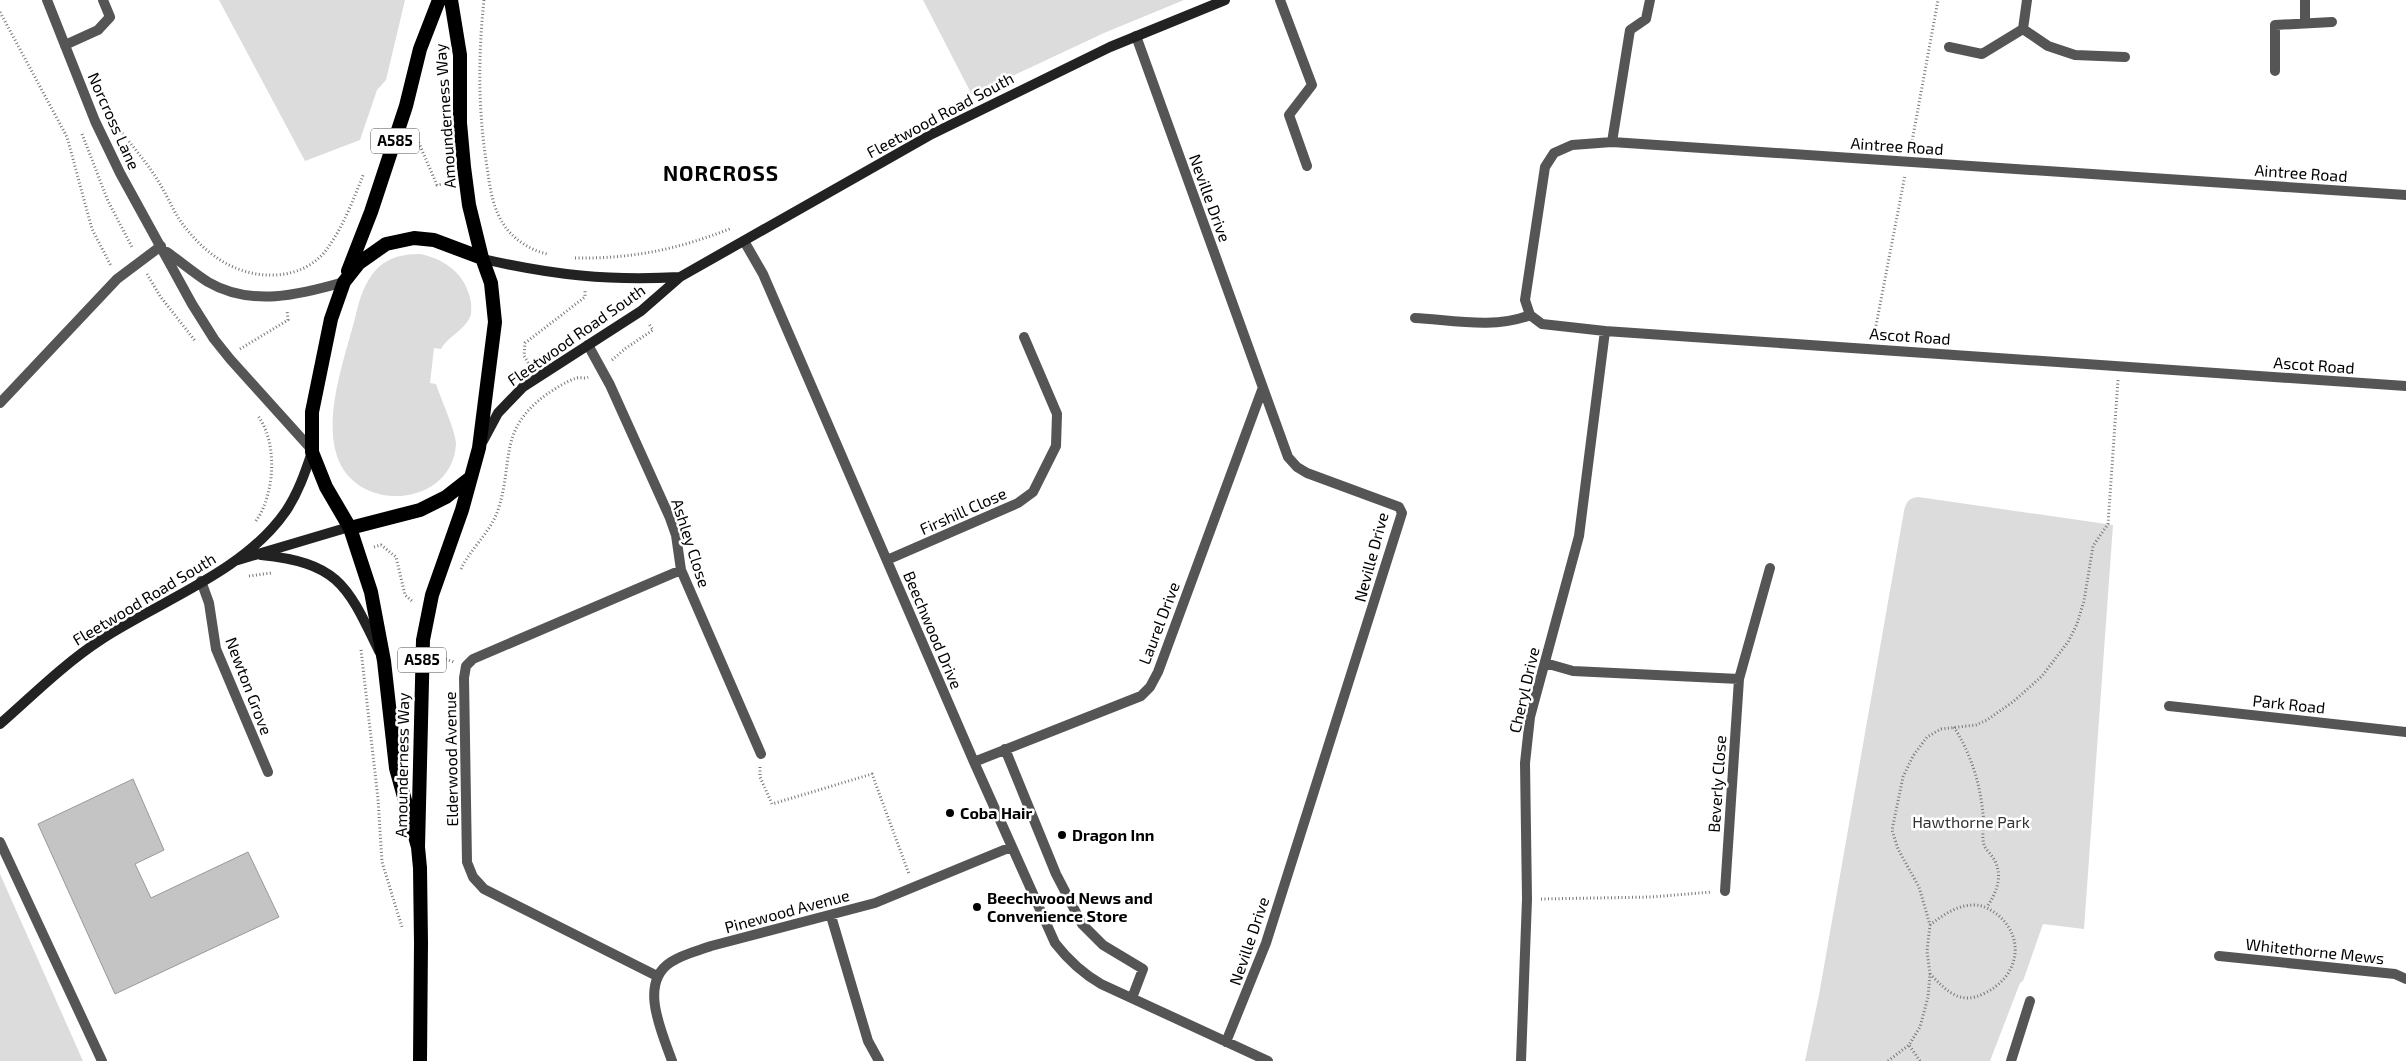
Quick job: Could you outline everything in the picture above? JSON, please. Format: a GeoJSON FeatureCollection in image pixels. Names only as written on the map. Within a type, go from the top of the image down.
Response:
{"type":"FeatureCollection","features":[{"type":"Feature","properties":{"kind":"highway","name":"Amounderness Way"},"geometry":{"type":"LineString","coordinates":[[344,282],[372,212],[397,134],[420,50],[439,0]]}},
{"type":"Feature","properties":{"kind":"highway","name":"Amounderness Way"},"geometry":{"type":"LineString","coordinates":[[451,0],[460,55],[460,123],[466,181],[469,205],[483,259]]}},
{"type":"Feature","properties":{"kind":"highway","name":"A585"},"geometry":{"type":"LineString","coordinates":[[349,528],[326,487],[312,451],[310,431],[314,392],[331,319],[344,282],[358,263],[372,252],[399,240],[424,238],[483,259],[494,296],[495,322],[479,448],[469,479]]}},
{"type":"Feature","properties":{"kind":"highway","name":"Amounderness Way"},"geometry":{"type":"LineString","coordinates":[[420,1061],[421,943],[418,848],[423,640],[432,595],[453,538],[469,479]]}},
{"type":"Feature","properties":{"kind":"highway"},"geometry":{"type":"LineString","coordinates":[[349,528],[420,510],[440,500],[469,479]]}},
{"type":"Feature","properties":{"kind":"highway","name":"Amounderness Way"},"geometry":{"type":"LineString","coordinates":[[349,528],[371,592],[384,661],[396,768],[418,848]]}},
{"type":"Feature","properties":{"kind":"main road","name":"Fleetwood Road South"},"geometry":{"type":"LineString","coordinates":[[479,448],[498,414],[516,394],[536,377],[641,311],[680,277],[932,134],[1136,36],[1225,0]]}},
{"type":"Feature","properties":{"kind":"main road","name":"Fleetwood Road South"},"geometry":{"type":"LineString","coordinates":[[483,259],[547,273],[585,277],[636,280],[680,277]]}},
{"type":"Feature","properties":{"kind":"main road"},"geometry":{"type":"LineString","coordinates":[[237,560],[285,512],[297,493],[312,451]]}},
{"type":"Feature","properties":{"kind":"main road"},"geometry":{"type":"LineString","coordinates":[[237,560],[261,555],[349,528]]}},
{"type":"Feature","properties":{"kind":"main road"},"geometry":{"type":"LineString","coordinates":[[261,555],[307,563],[323,570],[333,578],[356,604],[384,661]]}},
{"type":"Feature","properties":{"kind":"main road","name":"Fleetwood Road South"},"geometry":{"type":"LineString","coordinates":[[0,724],[89,648],[135,618],[237,560]]}},
{"type":"Feature","properties":{"kind":"street","name":"Norcross Lane"},"geometry":{"type":"LineString","coordinates":[[47,0],[95,121],[120,173],[163,248],[192,304],[214,339],[312,451]]}},
{"type":"Feature","properties":{"kind":"street"},"geometry":{"type":"LineString","coordinates":[[65,45],[98,30],[110,17],[103,0]]}},
{"type":"Feature","properties":{"kind":"street"},"geometry":{"type":"LineString","coordinates":[[1280,0],[1312,85],[1289,115],[1307,166]]}},
{"type":"Feature","properties":{"kind":"street"},"geometry":{"type":"LineString","coordinates":[[1612,142],[1630,30],[1646,19],[1650,0]]}},
{"type":"Feature","properties":{"kind":"street"},"geometry":{"type":"LineString","coordinates":[[2023,29],[2027,0]]}},
{"type":"Feature","properties":{"kind":"street"},"geometry":{"type":"LineString","coordinates":[[2305,0],[2305,23]]}},
{"type":"Feature","properties":{"kind":"street"},"geometry":{"type":"LineString","coordinates":[[2275,71],[2275,25],[2332,22]]}},
{"type":"Feature","properties":{"kind":"street"},"geometry":{"type":"LineString","coordinates":[[1949,47],[1982,54],[2023,29]]}},
{"type":"Feature","properties":{"kind":"street"},"geometry":{"type":"LineString","coordinates":[[2023,29],[2048,46],[2074,55],[2125,58]]}},
{"type":"Feature","properties":{"kind":"street","name":"Neville Drive"},"geometry":{"type":"LineString","coordinates":[[1136,36],[1280,440],[1288,456],[1296,467],[1307,473],[1398,507],[1402,513],[1266,944],[1226,1042]]}},
{"type":"Feature","properties":{"kind":"street","name":"Aintree Road"},"geometry":{"type":"LineString","coordinates":[[1530,315],[1525,300],[1545,167],[1554,153],[1572,146],[1612,142],[2406,195]]}},
{"type":"Feature","properties":{"kind":"street","name":"Beechwood Drive"},"geometry":{"type":"LineString","coordinates":[[744,241],[763,274],[974,762],[1055,944],[1069,961],[1084,974],[1268,1061]]}},
{"type":"Feature","properties":{"kind":"street","name":"Norcross Lane"},"geometry":{"type":"LineString","coordinates":[[163,248],[208,282],[229,291],[246,295],[286,296],[344,282]]}},
{"type":"Feature","properties":{"kind":"street"},"geometry":{"type":"LineString","coordinates":[[0,403],[117,278],[163,248]]}},
{"type":"Feature","properties":{"kind":"street"},"geometry":{"type":"LineString","coordinates":[[1415,318],[1498,323],[1516,321],[1530,315]]}},
{"type":"Feature","properties":{"kind":"street","name":"Ascot Road"},"geometry":{"type":"LineString","coordinates":[[1530,315],[1542,324],[1605,331],[2406,386]]}},
{"type":"Feature","properties":{"kind":"street","name":"Cheryl Drive"},"geometry":{"type":"LineString","coordinates":[[1520,1061],[1527,899],[1525,762],[1530,717],[1579,536],[1605,331]]}},
{"type":"Feature","properties":{"kind":"street","name":"Firshill Close"},"geometry":{"type":"LineString","coordinates":[[886,560],[1018,503],[1032,492],[1056,446],[1057,414],[1024,337]]}},
{"type":"Feature","properties":{"kind":"street","name":"Ashley Close"},"geometry":{"type":"LineString","coordinates":[[588,345],[610,385],[670,518],[676,535],[681,570],[761,754]]}},
{"type":"Feature","properties":{"kind":"street","name":"Laurel Drive"},"geometry":{"type":"LineString","coordinates":[[974,762],[1141,696],[1150,687],[1158,672],[1262,390]]}},
{"type":"Feature","properties":{"kind":"street","name":"Beverly Close"},"geometry":{"type":"LineString","coordinates":[[1725,891],[1739,679],[1770,568]]}},
{"type":"Feature","properties":{"kind":"street"},"geometry":{"type":"LineString","coordinates":[[466,666],[473,659],[681,570]]}},
{"type":"Feature","properties":{"kind":"street","name":"Newton Grove"},"geometry":{"type":"LineString","coordinates":[[202,581],[209,603],[216,650],[268,772]]}},
{"type":"Feature","properties":{"kind":"street"},"geometry":{"type":"LineString","coordinates":[[1545,663],[1573,671],[1739,679]]}},
{"type":"Feature","properties":{"kind":"street","name":"Elderwood Avenue"},"geometry":{"type":"LineString","coordinates":[[466,666],[464,678],[467,862],[473,877],[484,889],[657,976]]}},
{"type":"Feature","properties":{"kind":"street","name":"Park Road"},"geometry":{"type":"LineString","coordinates":[[2169,706],[2406,732]]}},
{"type":"Feature","properties":{"kind":"street"},"geometry":{"type":"LineString","coordinates":[[1004,749],[1056,874],[1082,924],[1103,945],[1143,969],[1132,998]]}},
{"type":"Feature","properties":{"kind":"street"},"geometry":{"type":"LineString","coordinates":[[0,842],[102,1061]]}},
{"type":"Feature","properties":{"kind":"street","name":"Pinewood Avenue"},"geometry":{"type":"LineString","coordinates":[[657,976],[670,962],[685,955],[875,903],[1012,847]]}},
{"type":"Feature","properties":{"kind":"street"},"geometry":{"type":"LineString","coordinates":[[831,916],[868,1041],[879,1061]]}},
{"type":"Feature","properties":{"kind":"street","name":"Whitethorne Mews"},"geometry":{"type":"LineString","coordinates":[[2219,956],[2395,974],[2406,979]]}},
{"type":"Feature","properties":{"kind":"street"},"geometry":{"type":"LineString","coordinates":[[657,976],[654,994],[657,1017],[672,1061]]}},
{"type":"Feature","properties":{"kind":"street"},"geometry":{"type":"LineString","coordinates":[[2011,1061],[2030,1001]]}},
{"type":"Feature","properties":{"kind":"path"},"geometry":{"type":"LineString","coordinates":[[484,0],[479,84],[483,142],[488,177],[496,211],[510,234],[531,248],[554,256]]}},
{"type":"Feature","properties":{"kind":"path"},"geometry":{"type":"LineString","coordinates":[[0,12],[67,137],[92,229],[117,278]]}},
{"type":"Feature","properties":{"kind":"path"},"geometry":{"type":"LineString","coordinates":[[113,121],[154,174],[180,219],[208,251],[231,267],[249,273],[284,275],[299,271],[312,264],[323,254],[334,238],[365,171]]}},
{"type":"Feature","properties":{"kind":"path"},"geometry":{"type":"LineString","coordinates":[[79,126],[108,202],[133,250]]}},
{"type":"Feature","properties":{"kind":"path"},"geometry":{"type":"LineString","coordinates":[[397,134],[418,141],[437,185],[488,177]]}},
{"type":"Feature","properties":{"kind":"path"},"geometry":{"type":"LineString","coordinates":[[567,258],[638,256],[683,246],[736,227]]}},
{"type":"Feature","properties":{"kind":"path"},"geometry":{"type":"LineString","coordinates":[[547,394],[524,356],[525,343],[585,297],[585,258]]}},
{"type":"Feature","properties":{"kind":"path"},"geometry":{"type":"LineString","coordinates":[[230,358],[244,346],[288,320],[284,275]]}},
{"type":"Feature","properties":{"kind":"path"},"geometry":{"type":"LineString","coordinates":[[150,278],[200,347]]}},
{"type":"Feature","properties":{"kind":"path"},"geometry":{"type":"LineString","coordinates":[[618,356],[626,348],[653,330]]}},
{"type":"Feature","properties":{"kind":"path"},"geometry":{"type":"LineString","coordinates":[[1888,1061],[1909,1044],[1920,1027],[1928,997],[1930,974],[1926,951],[1930,925],[1919,887],[1898,849],[1892,830],[1903,777],[1913,756],[1927,737],[1941,729],[1976,725],[1988,720],[2028,690],[2056,659],[2077,624],[2084,601],[2093,546],[2108,524],[2119,367]]}},
{"type":"Feature","properties":{"kind":"path"},"geometry":{"type":"LineString","coordinates":[[460,573],[464,564],[489,529],[497,512],[512,433],[525,414],[547,394],[573,380],[586,379]]}},
{"type":"Feature","properties":{"kind":"path"},"geometry":{"type":"LineString","coordinates":[[254,524],[265,501],[271,460],[269,438],[265,425],[256,413]]}},
{"type":"Feature","properties":{"kind":"path"},"geometry":{"type":"LineString","coordinates":[[249,576],[276,573]]}},
{"type":"Feature","properties":{"kind":"path"},"geometry":{"type":"LineString","coordinates":[[359,645],[378,798],[382,862],[406,938],[421,943]]}},
{"type":"Feature","properties":{"kind":"path"},"geometry":{"type":"LineString","coordinates":[[436,656],[466,666]]}},
{"type":"Feature","properties":{"kind":"path"},"geometry":{"type":"LineString","coordinates":[[1954,727],[1965,744],[1977,780],[1984,819],[1984,845],[1995,861],[1999,874],[1996,894],[1987,907]]}},
{"type":"Feature","properties":{"kind":"path"},"geometry":{"type":"LineString","coordinates":[[761,754],[760,777],[772,804],[872,774],[914,887]]}},
{"type":"Feature","properties":{"kind":"path"},"geometry":{"type":"LineString","coordinates":[[1527,899],[1652,897],[1725,891]]}},
{"type":"Feature","properties":{"kind":"path"},"geometry":{"type":"LineString","coordinates":[[1930,925],[1959,907],[1975,904],[1987,907],[2002,919],[2013,936],[2016,947],[2015,958],[2007,978],[1995,989],[1977,998],[1965,998],[1950,994],[1930,974]]}},
{"type":"Feature","properties":{"kind":"path"},"geometry":{"type":"LineString","coordinates":[[1909,1044],[1918,1055],[1920,1061]]}},
{"type":"Feature","properties":{"kind":"green space"},"geometry":{"type":"Polygon","coordinates":[[[219,0],[405,0],[386,80],[377,90],[360,140],[305,161],[219,0]]]}},
{"type":"Feature","properties":{"kind":"green space"},"geometry":{"type":"Polygon","coordinates":[[[923,0],[1184,0],[1104,33],[972,95],[923,0]]]}},
{"type":"Feature","properties":{"kind":"green space"},"geometry":{"type":"Polygon","coordinates":[[[421,254],[439,260],[454,270],[465,284],[471,302],[471,314],[467,322],[441,349],[434,348],[430,383],[436,384],[451,424],[456,445],[450,466],[438,481],[421,491],[402,496],[382,495],[363,488],[347,475],[337,456],[333,440],[334,403],[360,301],[369,278],[384,263],[394,258],[421,254]]]}},
{"type":"Feature","properties":{"kind":"green space","name":"Hawthorne Park"},"geometry":{"type":"Polygon","coordinates":[[[1918,497],[2113,525],[2084,929],[2043,924],[2023,981],[2020,983],[1990,1061],[1805,1061],[1819,995],[1904,511],[1908,501],[1918,497]]]}},
{"type":"Feature","properties":{"kind":"green space"},"geometry":{"type":"Polygon","coordinates":[[[0,874],[83,1061],[0,1061],[0,874]]]}},
{"type":"Feature","properties":{"kind":"building"},"geometry":{"type":"Polygon","coordinates":[[[133,779],[164,850],[135,864],[151,898],[248,852],[279,917],[115,994],[38,824],[133,779]]]}},
{"type":"Feature","properties":{"kind":"place","name":"Coba Hair"},"geometry":{"type":"Point","coordinates":[950,813]}},
{"type":"Feature","properties":{"kind":"place","name":"Dragon Inn"},"geometry":{"type":"Point","coordinates":[1062,835]}},
{"type":"Feature","properties":{"kind":"place","name":"Beechwood News and Convenience Store"},"geometry":{"type":"Point","coordinates":[977,907]}},
{"type":"Feature","properties":{"kind":"district","name":"NORCROSS"},"geometry":{"type":"Point","coordinates":[721,174]}}]}
